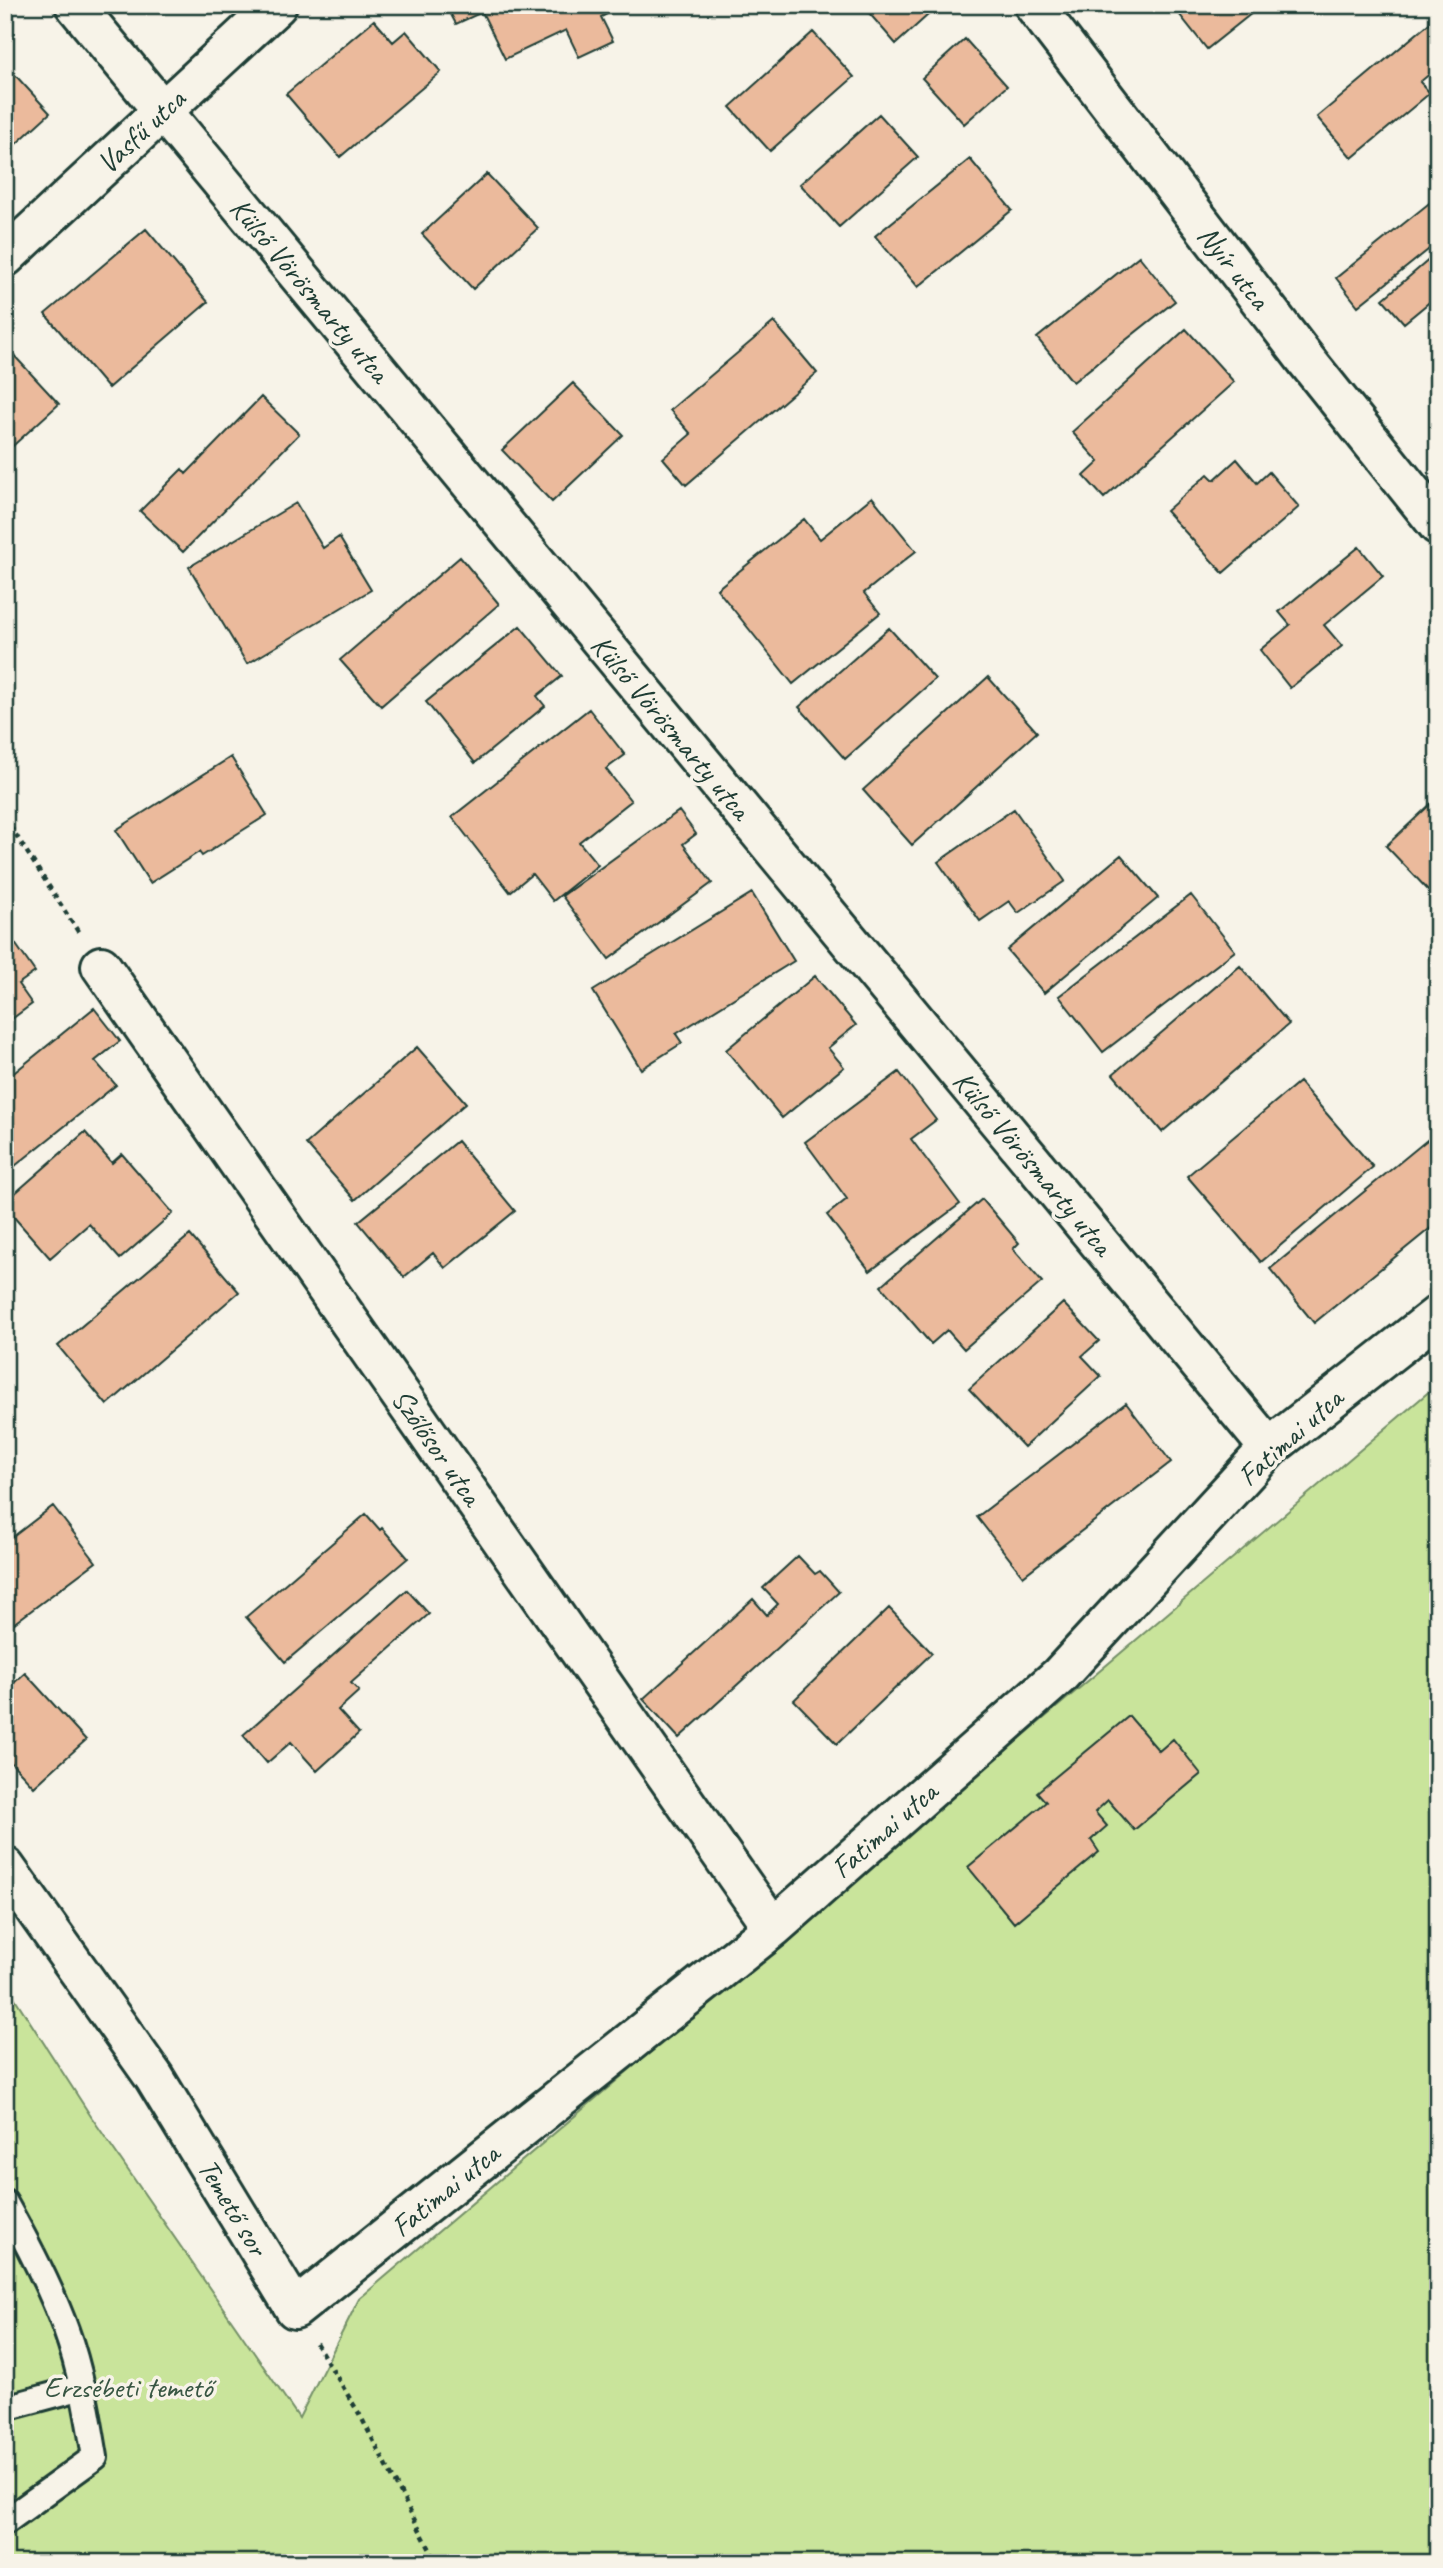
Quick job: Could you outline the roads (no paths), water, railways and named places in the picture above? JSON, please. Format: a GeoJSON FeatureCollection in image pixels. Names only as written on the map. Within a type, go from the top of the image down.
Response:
{"type":"FeatureCollection","features":[{"type":"Feature","properties":{"kind":"street","name":"Külső Vörösmarty utca"},"geometry":{"type":"LineString","coordinates":[[75,5],[1269,1448]]}},
{"type":"Feature","properties":{"kind":"street","name":"Vasfű utca"},"geometry":{"type":"LineString","coordinates":[[5,257],[277,5]]}},
{"type":"Feature","properties":{"kind":"street","name":"Nyír utca"},"geometry":{"type":"LineString","coordinates":[[1035,6],[1298,349],[1438,525]]}},
{"type":"Feature","properties":{"kind":"street","name":"Szőlősor utca"},"geometry":{"type":"LineString","coordinates":[[101,966],[773,1928]]}},
{"type":"Feature","properties":{"kind":"street","name":"Fatimai utca"},"geometry":{"type":"LineString","coordinates":[[295,2309],[773,1928],[1059,1676],[1269,1448],[1438,1315]]}},
{"type":"Feature","properties":{"kind":"street","name":"Temető sor"},"geometry":{"type":"LineString","coordinates":[[5,1867],[154,2077],[295,2309]]}},
{"type":"Feature","properties":{"kind":"lane"},"geometry":{"type":"LineString","coordinates":[[5,2203],[35,2257],[66,2331],[83,2387],[95,2457],[5,2522]]}},
{"type":"Feature","properties":{"kind":"lane"},"geometry":{"type":"LineString","coordinates":[[5,2408],[83,2387]]}},
{"type":"Feature","properties":{"kind":"park label","name":"Erzsébeti temető"},"geometry":{"type":"Point","coordinates":[128,2387]}}]}
